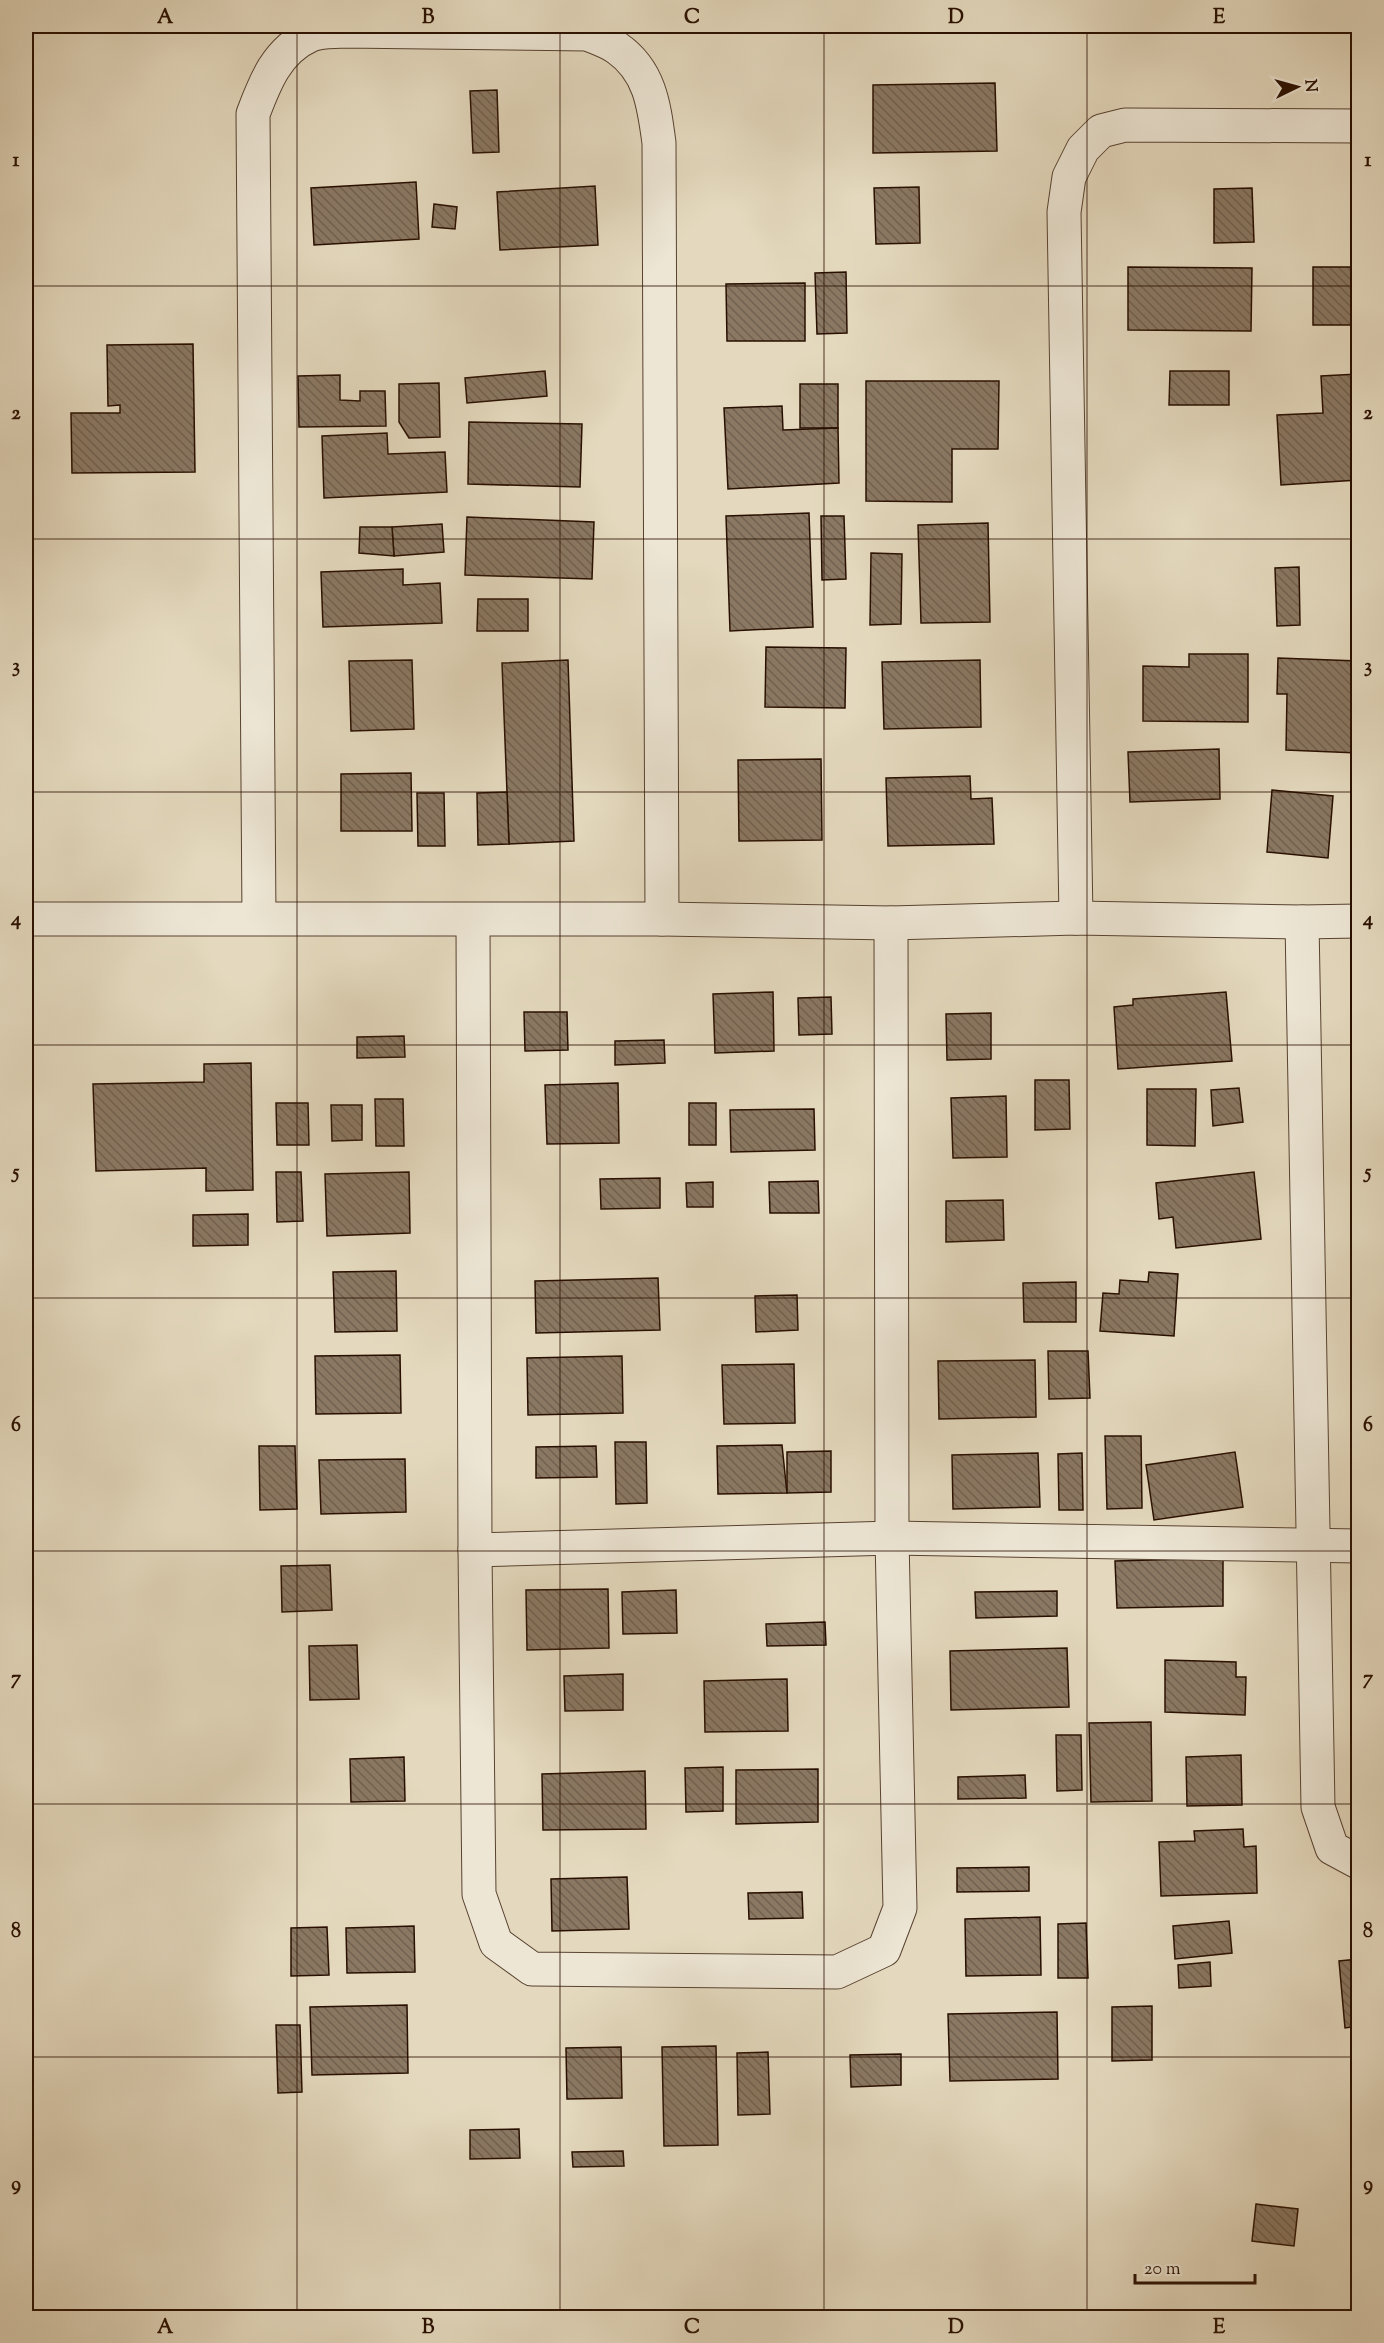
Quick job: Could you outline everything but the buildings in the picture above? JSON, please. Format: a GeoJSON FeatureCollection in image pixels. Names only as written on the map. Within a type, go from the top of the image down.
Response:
{"type":"FeatureCollection","features":[{"type":"Feature","properties":{"kind":"street"},"geometry":{"type":"LineString","coordinates":[[259,918],[254,114],[267,76],[288,49],[313,34],[344,31],[587,34],[616,47],[639,68],[653,100],[659,143],[662,919]]}},
{"type":"Feature","properties":{"kind":"street"},"geometry":{"type":"LineString","coordinates":[[1076,918],[1064,212],[1069,177],[1083,149],[1101,131],[1125,125],[1359,126]]}},
{"type":"Feature","properties":{"kind":"street"},"geometry":{"type":"LineString","coordinates":[[26,919],[662,919],[891,923],[1076,918],[1359,921]]}},
{"type":"Feature","properties":{"kind":"street"},"geometry":{"type":"LineString","coordinates":[[473,920],[475,1550],[479,1894],[496,1944],[532,1969],[837,1972],[884,1950],[900,1908],[892,1538],[891,923]]}},
{"type":"Feature","properties":{"kind":"street"},"geometry":{"type":"LineString","coordinates":[[1302,922],[1318,1807],[1332,1848],[1359,1862]]}},
{"type":"Feature","properties":{"kind":"street"},"geometry":{"type":"LineString","coordinates":[[475,1550],[892,1538],[1359,1546]]}}]}
